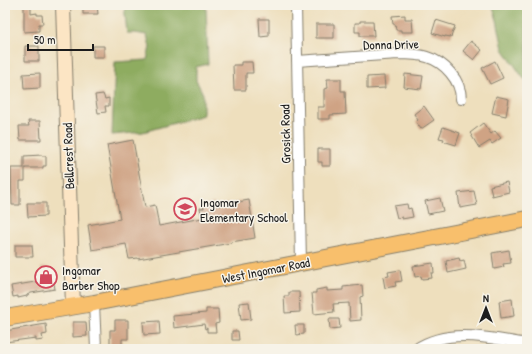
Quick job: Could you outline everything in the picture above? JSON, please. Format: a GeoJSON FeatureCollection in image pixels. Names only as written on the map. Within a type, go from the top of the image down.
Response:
{"type":"FeatureCollection","features":[{"type":"Feature","properties":{"kind":"main road","name":"West Ingomar Road"},"geometry":{"type":"LineString","coordinates":[[5,318],[94,303],[527,219]]}},
{"type":"Feature","properties":{"kind":"street","name":"Bellcrest Road"},"geometry":{"type":"LineString","coordinates":[[63,5],[73,306]]}},
{"type":"Feature","properties":{"kind":"street","name":"Grosick Road"},"geometry":{"type":"LineString","coordinates":[[296,5],[301,263]]}},
{"type":"Feature","properties":{"kind":"street","name":"Donna Drive"},"geometry":{"type":"LineString","coordinates":[[297,61],[398,54],[414,54],[427,57],[438,61],[450,72],[458,84],[461,99]]}},
{"type":"Feature","properties":{"kind":"street"},"geometry":{"type":"LineString","coordinates":[[94,303],[96,349]]}},
{"type":"Feature","properties":{"kind":"street"},"geometry":{"type":"LineString","coordinates":[[416,349],[434,340],[458,335],[485,337],[527,344]]}},
{"type":"Feature","properties":{"kind":"green space"},"geometry":{"type":"Polygon","coordinates":[[[124,5],[206,5],[208,64],[196,67],[196,80],[203,94],[203,115],[143,132],[112,135],[115,62],[147,60],[150,47],[147,35],[127,33],[124,5]]]}},
{"type":"Feature","properties":{"kind":"green space"},"geometry":{"type":"Polygon","coordinates":[[[492,5],[527,5],[527,79],[524,79],[503,49],[497,20],[492,5]]]}},
{"type":"Feature","properties":{"kind":"building"},"geometry":{"type":"Polygon","coordinates":[[[24,5],[31,5],[31,14],[37,13],[37,15],[42,15],[43,24],[39,24],[39,31],[24,32],[24,5]]]}},
{"type":"Feature","properties":{"kind":"building"},"geometry":{"type":"Polygon","coordinates":[[[83,5],[97,5],[98,14],[83,14],[83,5]]]}},
{"type":"Feature","properties":{"kind":"building"},"geometry":{"type":"Polygon","coordinates":[[[405,15],[405,19],[412,19],[413,32],[401,32],[401,30],[396,30],[395,24],[393,24],[392,16],[405,15]]]}},
{"type":"Feature","properties":{"kind":"building"},"geometry":{"type":"Polygon","coordinates":[[[259,19],[269,19],[269,36],[260,37],[259,19]]]}},
{"type":"Feature","properties":{"kind":"building"},"geometry":{"type":"Polygon","coordinates":[[[436,20],[455,26],[451,37],[445,37],[432,33],[436,20]]]}},
{"type":"Feature","properties":{"kind":"building"},"geometry":{"type":"Polygon","coordinates":[[[360,21],[373,21],[374,36],[360,36],[360,32],[355,32],[355,23],[360,23],[360,21]]]}},
{"type":"Feature","properties":{"kind":"building"},"geometry":{"type":"Polygon","coordinates":[[[316,24],[334,24],[334,38],[316,38],[316,24]]]}},
{"type":"Feature","properties":{"kind":"building"},"geometry":{"type":"Polygon","coordinates":[[[471,41],[482,50],[474,60],[463,51],[471,41]]]}},
{"type":"Feature","properties":{"kind":"building"},"geometry":{"type":"Polygon","coordinates":[[[25,46],[39,46],[39,61],[25,61],[25,46]]]}},
{"type":"Feature","properties":{"kind":"building"},"geometry":{"type":"Polygon","coordinates":[[[93,46],[104,46],[104,57],[93,57],[93,46]]]}},
{"type":"Feature","properties":{"kind":"building"},"geometry":{"type":"Polygon","coordinates":[[[495,61],[503,78],[490,84],[482,68],[495,61]]]}},
{"type":"Feature","properties":{"kind":"building"},"geometry":{"type":"Polygon","coordinates":[[[241,62],[252,62],[253,73],[246,73],[246,90],[234,90],[233,65],[241,65],[241,62]]]}},
{"type":"Feature","properties":{"kind":"building"},"geometry":{"type":"Polygon","coordinates":[[[40,73],[40,88],[24,89],[23,74],[40,73]]]}},
{"type":"Feature","properties":{"kind":"building"},"geometry":{"type":"Polygon","coordinates":[[[405,74],[423,76],[421,89],[404,87],[405,74]]]}},
{"type":"Feature","properties":{"kind":"building"},"geometry":{"type":"Polygon","coordinates":[[[384,76],[385,88],[367,89],[367,77],[384,76]]]}},
{"type":"Feature","properties":{"kind":"building"},"geometry":{"type":"Polygon","coordinates":[[[327,79],[341,79],[341,91],[345,91],[346,114],[330,115],[330,119],[318,119],[318,107],[324,107],[324,89],[328,88],[327,79]]]}},
{"type":"Feature","properties":{"kind":"building"},"geometry":{"type":"Polygon","coordinates":[[[103,94],[105,99],[109,98],[109,106],[105,106],[106,112],[98,113],[95,95],[103,94]]]}},
{"type":"Feature","properties":{"kind":"building"},"geometry":{"type":"Polygon","coordinates":[[[496,96],[509,99],[506,116],[492,113],[496,96]]]}},
{"type":"Feature","properties":{"kind":"building"},"geometry":{"type":"Polygon","coordinates":[[[424,106],[434,120],[421,129],[416,122],[418,120],[414,114],[424,106]]]}},
{"type":"Feature","properties":{"kind":"building"},"geometry":{"type":"Polygon","coordinates":[[[28,121],[40,121],[41,140],[20,140],[19,126],[29,126],[28,121]]]}},
{"type":"Feature","properties":{"kind":"building"},"geometry":{"type":"Polygon","coordinates":[[[483,123],[491,134],[495,131],[501,138],[492,144],[490,141],[479,148],[470,133],[483,123]]]}},
{"type":"Feature","properties":{"kind":"building"},"geometry":{"type":"Polygon","coordinates":[[[443,127],[460,133],[456,145],[443,141],[444,139],[439,138],[443,127]]]}},
{"type":"Feature","properties":{"kind":"building"},"geometry":{"type":"Polygon","coordinates":[[[133,140],[145,207],[155,205],[159,226],[202,218],[200,208],[204,208],[204,205],[214,203],[215,206],[249,200],[255,238],[138,259],[129,259],[126,244],[92,250],[88,225],[120,219],[107,145],[133,140]]]}},
{"type":"Feature","properties":{"kind":"building"},"geometry":{"type":"Polygon","coordinates":[[[318,149],[330,149],[330,166],[322,166],[322,162],[318,162],[318,149]]]}},
{"type":"Feature","properties":{"kind":"building"},"geometry":{"type":"Polygon","coordinates":[[[24,156],[46,156],[46,166],[43,166],[43,168],[25,168],[25,181],[20,181],[20,205],[12,205],[11,168],[24,168],[24,156]]]}},
{"type":"Feature","properties":{"kind":"building"},"geometry":{"type":"Polygon","coordinates":[[[507,182],[509,192],[492,196],[490,186],[507,182]]]}},
{"type":"Feature","properties":{"kind":"building"},"geometry":{"type":"Polygon","coordinates":[[[474,191],[477,205],[460,208],[458,193],[474,191]]]}},
{"type":"Feature","properties":{"kind":"building"},"geometry":{"type":"Polygon","coordinates":[[[440,198],[443,211],[428,214],[425,201],[440,198]]]}},
{"type":"Feature","properties":{"kind":"building"},"geometry":{"type":"Polygon","coordinates":[[[27,203],[46,203],[46,216],[28,217],[27,203]]]}},
{"type":"Feature","properties":{"kind":"building"},"geometry":{"type":"Polygon","coordinates":[[[407,204],[408,209],[411,208],[413,217],[402,219],[402,217],[397,218],[394,206],[407,204]]]}},
{"type":"Feature","properties":{"kind":"building"},"geometry":{"type":"Polygon","coordinates":[[[15,245],[32,245],[33,257],[15,257],[15,245]]]}},
{"type":"Feature","properties":{"kind":"building"},"geometry":{"type":"Polygon","coordinates":[[[509,250],[511,263],[503,264],[504,267],[494,269],[492,253],[509,250]]]}},
{"type":"Feature","properties":{"kind":"building"},"geometry":{"type":"Polygon","coordinates":[[[459,258],[460,261],[464,260],[466,269],[448,273],[446,261],[459,258]]]}},
{"type":"Feature","properties":{"kind":"building"},"geometry":{"type":"Polygon","coordinates":[[[433,263],[434,273],[431,273],[432,278],[422,279],[421,276],[415,277],[413,266],[433,263]]]}},
{"type":"Feature","properties":{"kind":"building"},"geometry":{"type":"Polygon","coordinates":[[[48,267],[49,272],[52,272],[55,289],[31,293],[27,296],[18,298],[18,296],[13,297],[11,286],[41,281],[41,268],[48,267]]]}},
{"type":"Feature","properties":{"kind":"building"},"geometry":{"type":"Polygon","coordinates":[[[400,270],[402,281],[395,282],[396,286],[385,288],[383,277],[389,276],[388,272],[400,270]]]}},
{"type":"Feature","properties":{"kind":"building"},"geometry":{"type":"Polygon","coordinates":[[[362,285],[363,296],[360,297],[361,320],[350,321],[349,303],[333,304],[334,312],[314,314],[312,293],[316,293],[316,290],[327,288],[327,291],[343,290],[343,287],[362,285]]]}},
{"type":"Feature","properties":{"kind":"building"},"geometry":{"type":"Polygon","coordinates":[[[289,292],[299,292],[300,312],[285,313],[284,296],[289,296],[289,292]]]}},
{"type":"Feature","properties":{"kind":"building"},"geometry":{"type":"Polygon","coordinates":[[[512,299],[514,316],[501,318],[499,301],[512,299]]]}},
{"type":"Feature","properties":{"kind":"building"},"geometry":{"type":"Polygon","coordinates":[[[249,302],[251,319],[241,320],[239,303],[249,302]]]}},
{"type":"Feature","properties":{"kind":"building"},"geometry":{"type":"Polygon","coordinates":[[[206,309],[218,309],[219,323],[215,324],[216,332],[207,332],[207,328],[205,329],[204,324],[174,328],[173,316],[206,313],[206,309]]]}},
{"type":"Feature","properties":{"kind":"building"},"geometry":{"type":"Polygon","coordinates":[[[329,319],[339,319],[340,328],[330,329],[329,319]]]}},
{"type":"Feature","properties":{"kind":"building"},"geometry":{"type":"Polygon","coordinates":[[[115,320],[128,320],[128,339],[122,339],[122,349],[110,349],[110,330],[115,330],[115,320]]]}},
{"type":"Feature","properties":{"kind":"building"},"geometry":{"type":"Polygon","coordinates":[[[159,321],[160,334],[144,335],[143,322],[159,321]]]}},
{"type":"Feature","properties":{"kind":"building"},"geometry":{"type":"Polygon","coordinates":[[[73,322],[86,322],[87,336],[73,337],[73,322]]]}},
{"type":"Feature","properties":{"kind":"building"},"geometry":{"type":"Polygon","coordinates":[[[46,324],[47,334],[42,335],[43,340],[36,341],[36,338],[5,342],[5,331],[46,324]]]}},
{"type":"Feature","properties":{"kind":"building"},"geometry":{"type":"Polygon","coordinates":[[[295,325],[304,325],[304,334],[296,335],[295,325]]]}},
{"type":"Feature","properties":{"kind":"building"},"geometry":{"type":"Polygon","coordinates":[[[232,331],[238,331],[239,340],[232,340],[232,331]]]}},
{"type":"Feature","properties":{"kind":"place","name":"Ingomar Elementary School"},"geometry":{"type":"Point","coordinates":[185,209]}},
{"type":"Feature","properties":{"kind":"place","name":"Ingomar Barber Shop"},"geometry":{"type":"Point","coordinates":[46,277]}}]}
